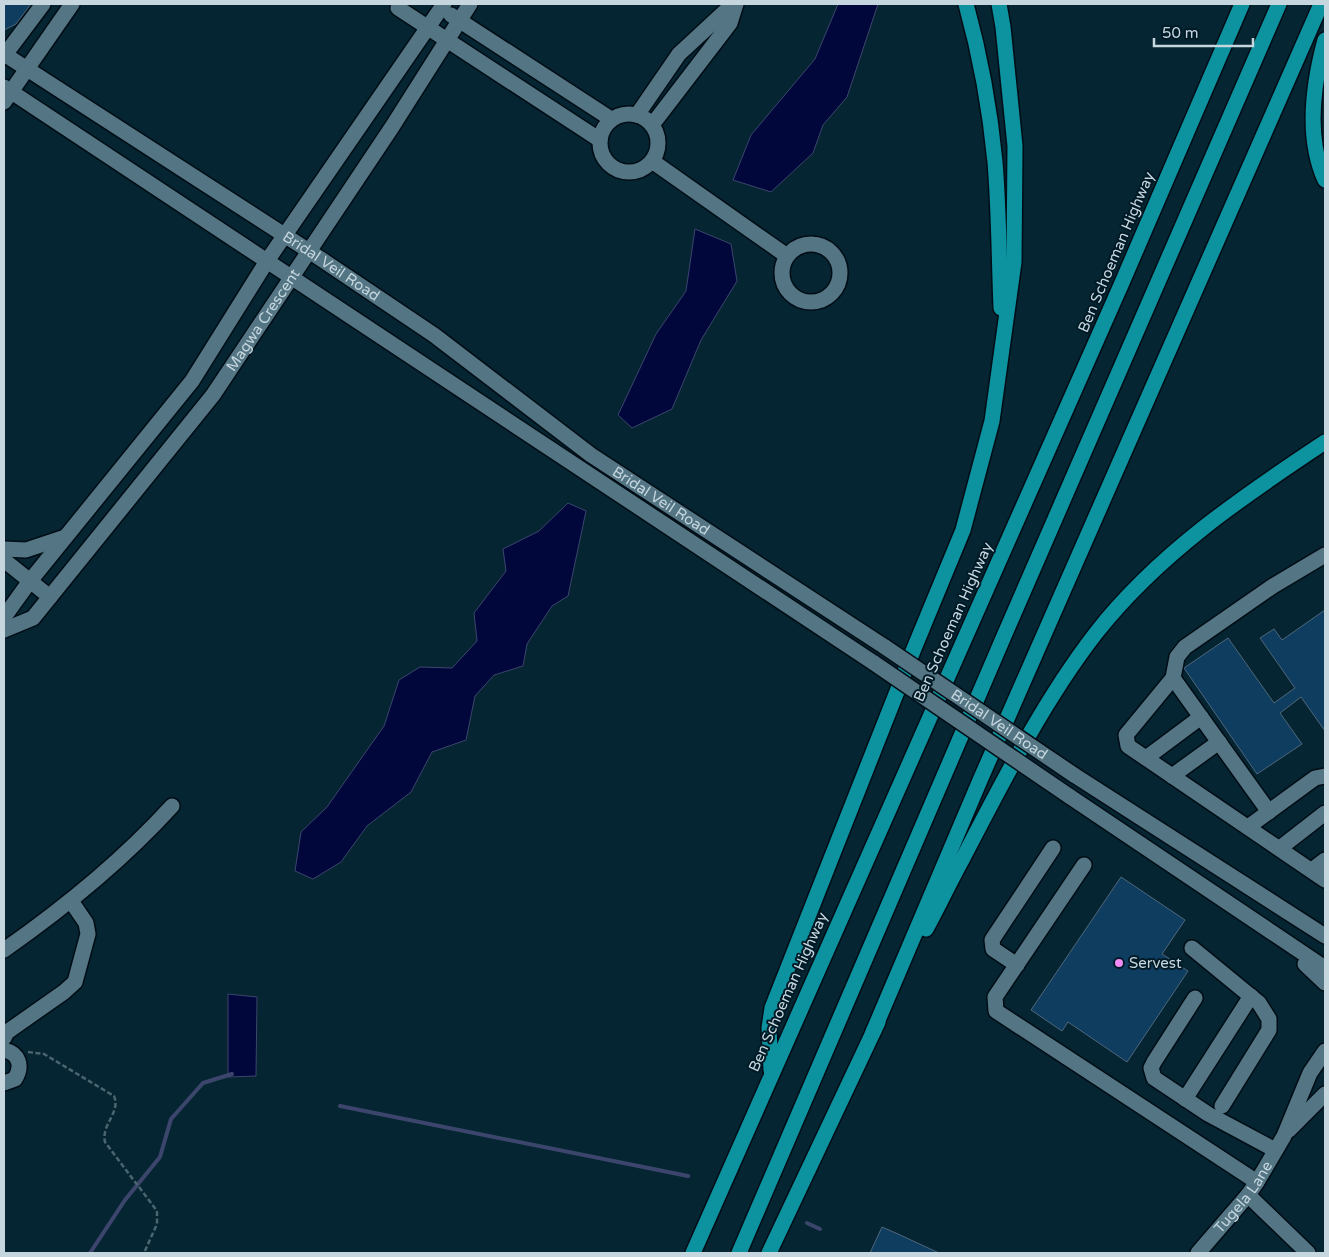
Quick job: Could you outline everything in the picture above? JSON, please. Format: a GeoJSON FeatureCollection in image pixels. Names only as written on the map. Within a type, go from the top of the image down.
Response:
{"type":"FeatureCollection","features":[{"type":"Feature","properties":{"kind":"highway"},"geometry":{"type":"LineString","coordinates":[[966,4],[988,108],[994,153],[1003,339]]}},
{"type":"Feature","properties":{"kind":"highway"},"geometry":{"type":"LineString","coordinates":[[772,1072],[769,1028],[772,1008],[912,651],[964,530],[992,421],[1014,262],[1015,146],[999,4]]}},
{"type":"Feature","properties":{"kind":"highway","name":"Ben Schoeman Highway"},"geometry":{"type":"LineString","coordinates":[[693,1253],[1121,285],[1242,4]]}},
{"type":"Feature","properties":{"kind":"highway"},"geometry":{"type":"LineString","coordinates":[[739,1253],[1004,636],[1279,4]]}},
{"type":"Feature","properties":{"kind":"highway"},"geometry":{"type":"LineString","coordinates":[[873,1032],[981,778],[1321,4]]}},
{"type":"Feature","properties":{"kind":"highway"},"geometry":{"type":"LineString","coordinates":[[1325,40],[1319,64],[1313,109],[1314,140],[1325,180]]}},
{"type":"Feature","properties":{"kind":"highway"},"geometry":{"type":"LineString","coordinates":[[769,1253],[906,963],[1038,721],[1092,640],[1142,583],[1206,525],[1248,493],[1325,442]]}},
{"type":"Feature","properties":{"kind":"highway"},"geometry":{"type":"LineString","coordinates":[[1248,493],[1325,454]]}},
{"type":"Feature","properties":{"kind":"street"},"geometry":{"type":"LineString","coordinates":[[4,55],[43,4]]}},
{"type":"Feature","properties":{"kind":"street"},"geometry":{"type":"LineString","coordinates":[[6,93],[27,69],[72,4]]}},
{"type":"Feature","properties":{"kind":"street","name":"Magwa Crescent"},"geometry":{"type":"LineString","coordinates":[[33,618],[214,395],[392,126],[470,4]]}},
{"type":"Feature","properties":{"kind":"street"},"geometry":{"type":"LineString","coordinates":[[637,115],[679,54],[735,4]]}},
{"type":"Feature","properties":{"kind":"street"},"geometry":{"type":"LineString","coordinates":[[652,125],[724,32],[730,22],[735,4]]}},
{"type":"Feature","properties":{"kind":"street"},"geometry":{"type":"LineString","coordinates":[[440,5],[459,20],[611,119]]}},
{"type":"Feature","properties":{"kind":"street","name":"Magwa Crescent"},"geometry":{"type":"LineString","coordinates":[[4,617],[8,600],[30,581],[192,381],[267,261],[286,237],[428,28],[440,5]]}},
{"type":"Feature","properties":{"kind":"street"},"geometry":{"type":"LineString","coordinates":[[398,8],[600,140]]}},
{"type":"Feature","properties":{"kind":"street","name":"Bridal Veil Road"},"geometry":{"type":"LineString","coordinates":[[4,55],[309,251],[434,335],[590,455],[885,647],[1074,775],[1325,936]]}},
{"type":"Feature","properties":{"kind":"street","name":"Bridal Veil Road"},"geometry":{"type":"LineString","coordinates":[[6,93],[427,365],[874,663],[1325,968]]}},
{"type":"Feature","properties":{"kind":"street"},"geometry":{"type":"LineString","coordinates":[[628,113],[637,115],[652,125],[658,143],[652,161],[635,171],[625,172],[615,169],[602,154],[600,140],[604,126],[611,119],[628,113]]}},
{"type":"Feature","properties":{"kind":"street"},"geometry":{"type":"LineString","coordinates":[[652,161],[787,256]]}},
{"type":"Feature","properties":{"kind":"street"},"geometry":{"type":"LineString","coordinates":[[4,549],[26,550],[66,536]]}},
{"type":"Feature","properties":{"kind":"street"},"geometry":{"type":"LineString","coordinates":[[1325,555],[1273,586],[1185,646],[1177,658],[1172,678],[1126,735],[1125,741],[1128,746],[1325,880]]}},
{"type":"Feature","properties":{"kind":"street"},"geometry":{"type":"LineString","coordinates":[[4,560],[50,597]]}},
{"type":"Feature","properties":{"kind":"street"},"geometry":{"type":"LineString","coordinates":[[8,600],[33,618]]}},
{"type":"Feature","properties":{"kind":"street"},"geometry":{"type":"LineString","coordinates":[[4,630],[33,618]]}},
{"type":"Feature","properties":{"kind":"street"},"geometry":{"type":"LineString","coordinates":[[1172,678],[1269,812]]}},
{"type":"Feature","properties":{"kind":"street"},"geometry":{"type":"LineString","coordinates":[[1146,758],[1201,717]]}},
{"type":"Feature","properties":{"kind":"street"},"geometry":{"type":"LineString","coordinates":[[1172,776],[1219,742]]}},
{"type":"Feature","properties":{"kind":"street"},"geometry":{"type":"LineString","coordinates":[[1248,827],[1315,778],[1325,776]]}},
{"type":"Feature","properties":{"kind":"street"},"geometry":{"type":"LineString","coordinates":[[4,950],[71,901],[111,866],[172,806]]}},
{"type":"Feature","properties":{"kind":"street"},"geometry":{"type":"LineString","coordinates":[[1280,848],[1325,813]]}},
{"type":"Feature","properties":{"kind":"street"},"geometry":{"type":"LineString","coordinates":[[1017,965],[994,949],[991,943],[1053,848]]}},
{"type":"Feature","properties":{"kind":"street"},"geometry":{"type":"LineString","coordinates":[[1312,870],[1325,860]]}},
{"type":"Feature","properties":{"kind":"street"},"geometry":{"type":"LineString","coordinates":[[1084,865],[995,997],[996,1011],[1257,1182]]}},
{"type":"Feature","properties":{"kind":"street"},"geometry":{"type":"LineString","coordinates":[[1208,889],[1314,970],[1325,983]]}},
{"type":"Feature","properties":{"kind":"street"},"geometry":{"type":"LineString","coordinates":[[4,1038],[7,1032],[64,992],[74,982],[88,934],[86,923],[71,901]]}},
{"type":"Feature","properties":{"kind":"street"},"geometry":{"type":"LineString","coordinates":[[1192,948],[1250,996],[1265,1010],[1269,1019],[1269,1030],[1222,1106]]}},
{"type":"Feature","properties":{"kind":"street"},"geometry":{"type":"LineString","coordinates":[[1185,1099],[1250,996]]}},
{"type":"Feature","properties":{"kind":"street"},"geometry":{"type":"LineString","coordinates":[[1195,998],[1151,1068],[1154,1078],[1185,1099],[1275,1150]]}},
{"type":"Feature","properties":{"kind":"street"},"geometry":{"type":"LineString","coordinates":[[4,1049],[14,1054],[18,1060],[18,1074],[5,1085]]}},
{"type":"Feature","properties":{"kind":"street","name":"Tugela Lane"},"geometry":{"type":"LineString","coordinates":[[1198,1253],[1257,1182],[1284,1136],[1310,1074],[1325,1051]]}},
{"type":"Feature","properties":{"kind":"street","name":"Tugela Lane"},"geometry":{"type":"LineString","coordinates":[[1284,1136],[1325,1094]]}},
{"type":"Feature","properties":{"kind":"street"},"geometry":{"type":"LineString","coordinates":[[1248,1195],[1308,1253]]}},
{"type":"Feature","properties":{"kind":"path"},"geometry":{"type":"LineString","coordinates":[[18,1060],[23,1053],[30,1051],[44,1054],[112,1092],[116,1104],[103,1136],[104,1142],[157,1211],[158,1218],[155,1232],[144,1253]]}},
{"type":"Feature","properties":{"kind":"shaded area"},"geometry":{"type":"Polygon","coordinates":[[[838,4],[878,4],[847,97],[823,125],[813,153],[771,192],[733,180],[751,135],[815,59],[838,4]]]}},
{"type":"Feature","properties":{"kind":"shaded area"},"geometry":{"type":"Polygon","coordinates":[[[695,229],[731,244],[737,281],[701,340],[672,409],[632,428],[618,415],[656,334],[686,291],[695,229]]]}},
{"type":"Feature","properties":{"kind":"shaded area"},"geometry":{"type":"Polygon","coordinates":[[[568,503],[586,511],[568,596],[552,606],[527,644],[523,666],[494,675],[475,696],[466,740],[432,752],[411,792],[367,826],[341,862],[313,879],[295,871],[301,832],[327,807],[384,726],[399,680],[420,667],[452,668],[477,641],[474,613],[506,571],[503,549],[539,531],[568,503]]]}},
{"type":"Feature","properties":{"kind":"shaded area"},"geometry":{"type":"Polygon","coordinates":[[[228,994],[257,997],[256,1076],[228,1077],[228,994]]]}},
{"type":"Feature","properties":{"kind":"building"},"geometry":{"type":"Polygon","coordinates":[[[4,4],[31,4],[16,24],[4,30],[4,4]]]}},
{"type":"Feature","properties":{"kind":"building"},"geometry":{"type":"Polygon","coordinates":[[[1325,610],[1325,731],[1301,697],[1280,713],[1302,744],[1257,774],[1184,668],[1228,638],[1274,703],[1295,688],[1260,638],[1274,629],[1282,640],[1325,610]]]}},
{"type":"Feature","properties":{"kind":"building","name":"Servest"},"geometry":{"type":"Polygon","coordinates":[[[1121,877],[1185,920],[1162,954],[1188,971],[1127,1062],[1068,1022],[1062,1031],[1031,1010],[1121,877]]]}},
{"type":"Feature","properties":{"kind":"building"},"geometry":{"type":"Polygon","coordinates":[[[882,1227],[898,1234],[939,1253],[870,1253],[882,1227]]]}},
{"type":"Feature","properties":{"kind":"waterway"},"geometry":{"type":"LineString","coordinates":[[90,1253],[125,1200],[160,1157],[171,1119],[203,1083],[232,1074]]}},
{"type":"Feature","properties":{"kind":"waterway"},"geometry":{"type":"LineString","coordinates":[[340,1106],[688,1176]]}},
{"type":"Feature","properties":{"kind":"waterway"},"geometry":{"type":"LineString","coordinates":[[807,1223],[820,1229]]}},
{"type":"Feature","properties":{"kind":"place","name":"Servest"},"geometry":{"type":"Point","coordinates":[1119,963]}}]}
